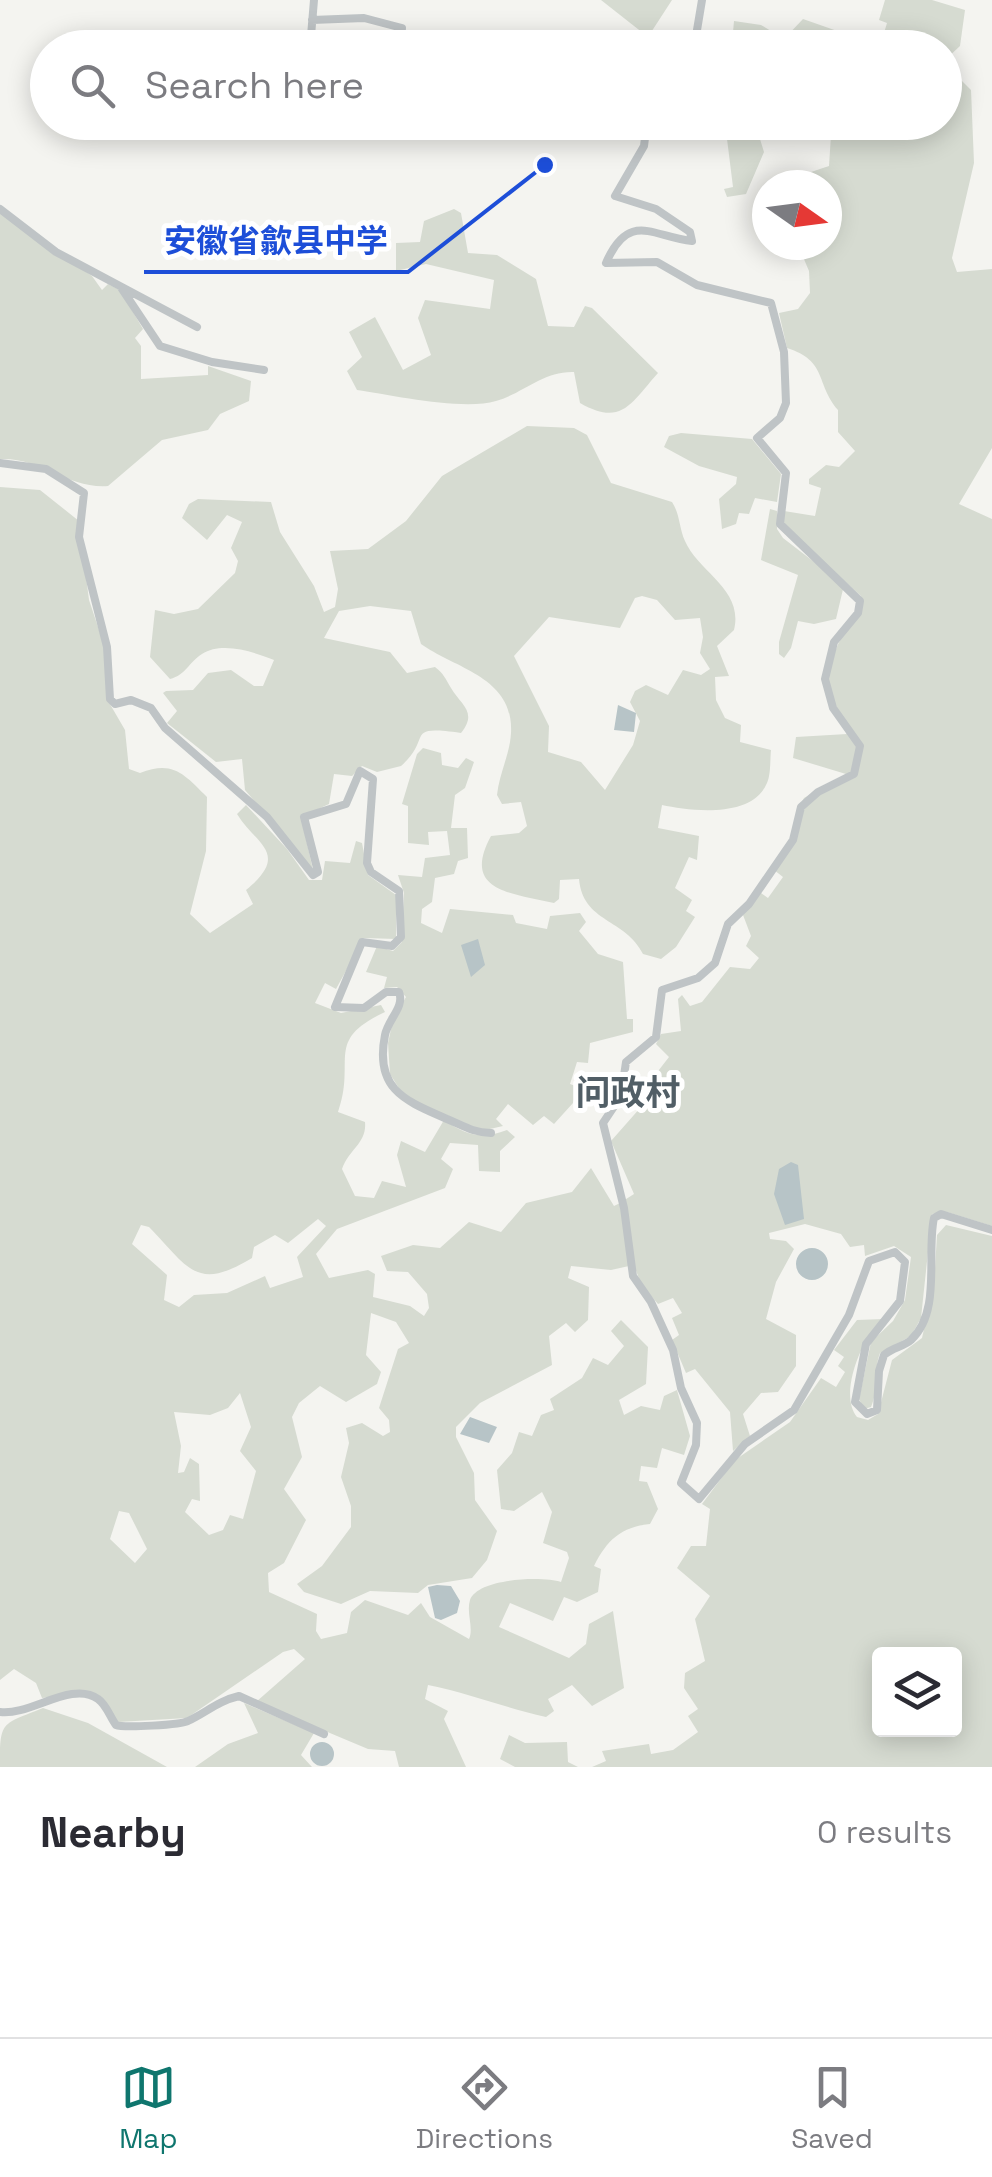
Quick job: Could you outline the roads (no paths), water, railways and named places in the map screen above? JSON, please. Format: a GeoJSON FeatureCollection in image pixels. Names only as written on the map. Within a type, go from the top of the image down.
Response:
{"type":"FeatureCollection","features":[{"type":"Feature","properties":{"kind":"street"},"geometry":{"type":"LineString","coordinates":[[311,30],[314,0]]}},
{"type":"Feature","properties":{"kind":"street"},"geometry":{"type":"LineString","coordinates":[[697,30],[702,0]]}},
{"type":"Feature","properties":{"kind":"street"},"geometry":{"type":"LineString","coordinates":[[312,20],[364,18],[402,30]]}},
{"type":"Feature","properties":{"kind":"street"},"geometry":{"type":"LineString","coordinates":[[645,140],[614,196],[656,209],[690,232],[692,241],[654,229],[636,230],[621,238],[606,263],[657,262],[697,284],[770,303],[784,352],[786,403],[780,418],[758,432],[756,438],[786,475],[780,524],[860,601],[858,613],[834,642],[824,679],[833,708],[858,741],[859,764],[850,778],[804,802],[793,840],[749,904],[728,924],[715,963],[698,978],[662,990],[656,1037],[626,1062],[621,1096],[603,1123],[624,1208],[633,1276],[651,1302],[673,1350],[681,1388],[697,1423],[696,1445],[681,1482],[699,1499],[745,1444],[790,1415],[850,1315],[869,1261],[895,1252],[905,1262],[905,1290],[892,1314],[869,1335],[855,1402],[862,1412],[877,1410],[878,1371],[884,1355],[910,1342],[922,1324],[932,1275],[934,1218],[941,1214],[992,1230]]}},
{"type":"Feature","properties":{"kind":"street"},"geometry":{"type":"LineString","coordinates":[[0,208],[47,246],[196,326]]}},
{"type":"Feature","properties":{"kind":"street"},"geometry":{"type":"LineString","coordinates":[[119,286],[160,346],[212,362],[264,370]]}},
{"type":"Feature","properties":{"kind":"street"},"geometry":{"type":"LineString","coordinates":[[0,463],[46,469],[84,494],[86,507],[79,537],[105,637],[113,703],[132,700],[151,708],[164,728],[267,817],[313,875],[318,872],[319,862],[304,817],[346,804],[358,772],[367,772],[374,778],[367,864],[371,872],[399,891],[400,936],[392,946],[362,942],[335,1007],[364,1008],[386,992],[399,992],[401,1003],[385,1035],[385,1067],[392,1085],[407,1104],[450,1120],[465,1131],[491,1133]]}},
{"type":"Feature","properties":{"kind":"street"},"geometry":{"type":"LineString","coordinates":[[0,1712],[27,1713],[53,1698],[88,1695],[101,1702],[116,1725],[130,1729],[154,1722],[183,1724],[213,1704],[240,1696],[324,1734]]}},
{"type":"Feature","properties":{"kind":"place","name":"安徽省歙县中学"},"geometry":{"type":"Point","coordinates":[545,165]}},
{"type":"Feature","properties":{"kind":"district","name":"问政村"},"geometry":{"type":"Point","coordinates":[628,1093]}}]}
